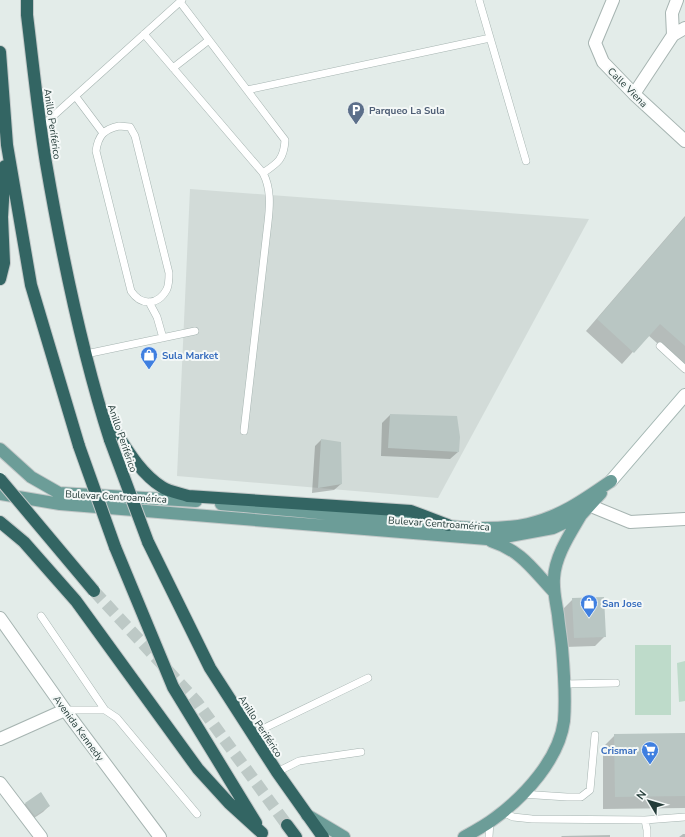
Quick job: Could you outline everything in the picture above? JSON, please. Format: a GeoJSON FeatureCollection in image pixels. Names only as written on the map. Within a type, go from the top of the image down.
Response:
{"type":"FeatureCollection","features":[{"type":"Feature","properties":{"kind":"highway","name":"Anillo Periférico"},"geometry":{"type":"LineString","coordinates":[[27,0],[27,15],[46,162],[71,289],[99,407],[110,440],[148,542],[210,668],[277,772],[323,837]]}},
{"type":"Feature","properties":{"kind":"highway"},"geometry":{"type":"LineString","coordinates":[[0,52],[7,145],[31,285],[79,446],[115,547],[173,687],[264,835]]}},
{"type":"Feature","properties":{"kind":"highway"},"geometry":{"type":"LineString","coordinates":[[0,279],[4,263],[2,218],[7,145]]}},
{"type":"Feature","properties":{"kind":"highway"},"geometry":{"type":"LineString","coordinates":[[99,407],[141,467],[156,482],[172,492],[188,496],[411,511],[448,525]]}},
{"type":"Feature","properties":{"kind":"highway"},"geometry":{"type":"LineString","coordinates":[[0,479],[94,591]]}},
{"type":"Feature","properties":{"kind":"highway"},"geometry":{"type":"LineString","coordinates":[[0,522],[24,542],[76,601],[198,769],[229,803],[264,835]]}},
{"type":"Feature","properties":{"kind":"highway"},"geometry":{"type":"LineString","coordinates":[[287,825],[296,837]]}},
{"type":"Feature","properties":{"kind":"main road","name":"Bulevar Centroamérica"},"geometry":{"type":"LineString","coordinates":[[0,449],[31,477],[59,493],[180,500],[448,525],[488,527],[529,524],[559,514],[575,506],[611,481]]}},
{"type":"Feature","properties":{"kind":"main road","name":"Bulevar Centroamérica"},"geometry":{"type":"LineString","coordinates":[[0,494],[60,504],[487,539],[553,528],[581,515],[591,506],[611,481]]}},
{"type":"Feature","properties":{"kind":"main road"},"geometry":{"type":"LineString","coordinates":[[464,837],[503,812],[538,778],[556,746],[564,721],[564,684],[562,648],[554,592],[554,577],[559,558],[567,539],[581,515]]}},
{"type":"Feature","properties":{"kind":"main road"},"geometry":{"type":"LineString","coordinates":[[487,539],[504,545],[517,553],[554,592]]}},
{"type":"Feature","properties":{"kind":"main road"},"geometry":{"type":"LineString","coordinates":[[307,815],[344,837]]}},
{"type":"Feature","properties":{"kind":"street","name":"Calle Viena"},"geometry":{"type":"LineString","coordinates":[[612,0],[595,43],[603,62],[634,94],[685,141]]}},
{"type":"Feature","properties":{"kind":"street"},"geometry":{"type":"LineString","coordinates":[[672,35],[672,13],[677,0]]}},
{"type":"Feature","properties":{"kind":"street"},"geometry":{"type":"LineString","coordinates":[[634,94],[672,35],[685,28]]}},
{"type":"Feature","properties":{"kind":"street"},"geometry":{"type":"LineString","coordinates":[[611,481],[685,395]]}},
{"type":"Feature","properties":{"kind":"street"},"geometry":{"type":"LineString","coordinates":[[591,506],[630,522],[685,519]]}},
{"type":"Feature","properties":{"kind":"street","name":"Avenida Kennedy"},"geometry":{"type":"LineString","coordinates":[[0,618],[65,710],[160,837]]}},
{"type":"Feature","properties":{"kind":"street"},"geometry":{"type":"LineString","coordinates":[[0,739],[65,710]]}},
{"type":"Feature","properties":{"kind":"street"},"geometry":{"type":"LineString","coordinates":[[0,783],[41,837]]}},
{"type":"Feature","properties":{"kind":"lane"},"geometry":{"type":"LineString","coordinates":[[479,0],[526,162]]}},
{"type":"Feature","properties":{"kind":"lane"},"geometry":{"type":"LineString","coordinates":[[41,127],[181,1],[285,140],[282,155],[277,164],[263,173]]}},
{"type":"Feature","properties":{"kind":"lane"},"geometry":{"type":"LineString","coordinates":[[144,34],[263,173],[268,182],[269,215],[244,431]]}},
{"type":"Feature","properties":{"kind":"lane"},"geometry":{"type":"LineString","coordinates":[[247,90],[490,38]]}},
{"type":"Feature","properties":{"kind":"lane"},"geometry":{"type":"LineString","coordinates":[[173,68],[209,40]]}},
{"type":"Feature","properties":{"kind":"lane"},"geometry":{"type":"LineString","coordinates":[[76,97],[103,133]]}},
{"type":"Feature","properties":{"kind":"lane"},"geometry":{"type":"LineString","coordinates":[[119,126],[130,127],[135,136],[169,273],[169,283],[166,290],[157,301],[142,301],[136,298],[131,291],[96,151],[98,141],[103,133],[109,128],[119,126]]}},
{"type":"Feature","properties":{"kind":"lane"},"geometry":{"type":"LineString","coordinates":[[150,302],[157,317],[163,338]]}},
{"type":"Feature","properties":{"kind":"lane"},"geometry":{"type":"LineString","coordinates":[[86,354],[195,331]]}},
{"type":"Feature","properties":{"kind":"lane"},"geometry":{"type":"LineString","coordinates":[[660,346],[685,369]]}},
{"type":"Feature","properties":{"kind":"lane"},"geometry":{"type":"LineString","coordinates":[[41,616],[105,710],[117,718],[196,814]]}},
{"type":"Feature","properties":{"kind":"lane"},"geometry":{"type":"LineString","coordinates":[[252,734],[368,678]]}},
{"type":"Feature","properties":{"kind":"lane"},"geometry":{"type":"LineString","coordinates":[[564,684],[616,683]]}},
{"type":"Feature","properties":{"kind":"lane"},"geometry":{"type":"LineString","coordinates":[[65,710],[105,710]]}},
{"type":"Feature","properties":{"kind":"lane"},"geometry":{"type":"LineString","coordinates":[[521,794],[581,797],[590,790],[595,735]]}},
{"type":"Feature","properties":{"kind":"lane"},"geometry":{"type":"LineString","coordinates":[[277,772],[300,761],[361,752]]}},
{"type":"Feature","properties":{"kind":"lane"},"geometry":{"type":"LineString","coordinates":[[503,812],[513,817],[532,819],[645,820],[685,817]]}},
{"type":"Feature","properties":{"kind":"lane"},"geometry":{"type":"LineString","coordinates":[[645,820],[647,837]]}},
{"type":"Feature","properties":{"kind":"lane"},"geometry":{"type":"LineString","coordinates":[[489,837],[490,821]]}},
{"type":"Feature","properties":{"kind":"shaded area"},"geometry":{"type":"Polygon","coordinates":[[[190,189],[589,219],[438,498],[177,476],[190,189]]]}},
{"type":"Feature","properties":{"kind":"green space"},"geometry":{"type":"Polygon","coordinates":[[[635,645],[671,645],[671,715],[635,715],[635,645]]]}},
{"type":"Feature","properties":{"kind":"green space"},"geometry":{"type":"Polygon","coordinates":[[[685,661],[685,701],[679,702],[677,663],[685,661]]]}},
{"type":"Feature","properties":{"kind":"building"},"geometry":{"type":"Polygon","coordinates":[[[685,217],[685,346],[660,324],[634,353],[597,319],[685,217]]]}},
{"type":"Feature","properties":{"kind":"building"},"geometry":{"type":"Polygon","coordinates":[[[390,414],[457,416],[460,437],[459,452],[388,448],[390,414]]]}},
{"type":"Feature","properties":{"kind":"building"},"geometry":{"type":"Polygon","coordinates":[[[321,439],[341,442],[342,484],[318,488],[321,439]]]}},
{"type":"Feature","properties":{"kind":"building","name":"San Jose"},"geometry":{"type":"Polygon","coordinates":[[[604,597],[606,637],[574,638],[572,598],[604,597]]]}},
{"type":"Feature","properties":{"kind":"building","name":"Crismar"},"geometry":{"type":"Polygon","coordinates":[[[685,733],[685,796],[615,797],[614,734],[685,733]]]}},
{"type":"Feature","properties":{"kind":"building"},"geometry":{"type":"Polygon","coordinates":[[[41,792],[50,806],[35,816],[25,803],[41,792]]]}},
{"type":"Feature","properties":{"kind":"tunnel"},"geometry":{"type":"LineString","coordinates":[[94,591],[197,702],[287,825]]}},
{"type":"Feature","properties":{"kind":"place","name":"Parqueo La Sula"},"geometry":{"type":"Point","coordinates":[356,125]}},
{"type":"Feature","properties":{"kind":"place","name":"Sula Market"},"geometry":{"type":"Point","coordinates":[149,370]}},
{"type":"Feature","properties":{"kind":"place","name":"San Jose"},"geometry":{"type":"Point","coordinates":[589,618]}},
{"type":"Feature","properties":{"kind":"place","name":"Crismar"},"geometry":{"type":"Point","coordinates":[650,765]}}]}
